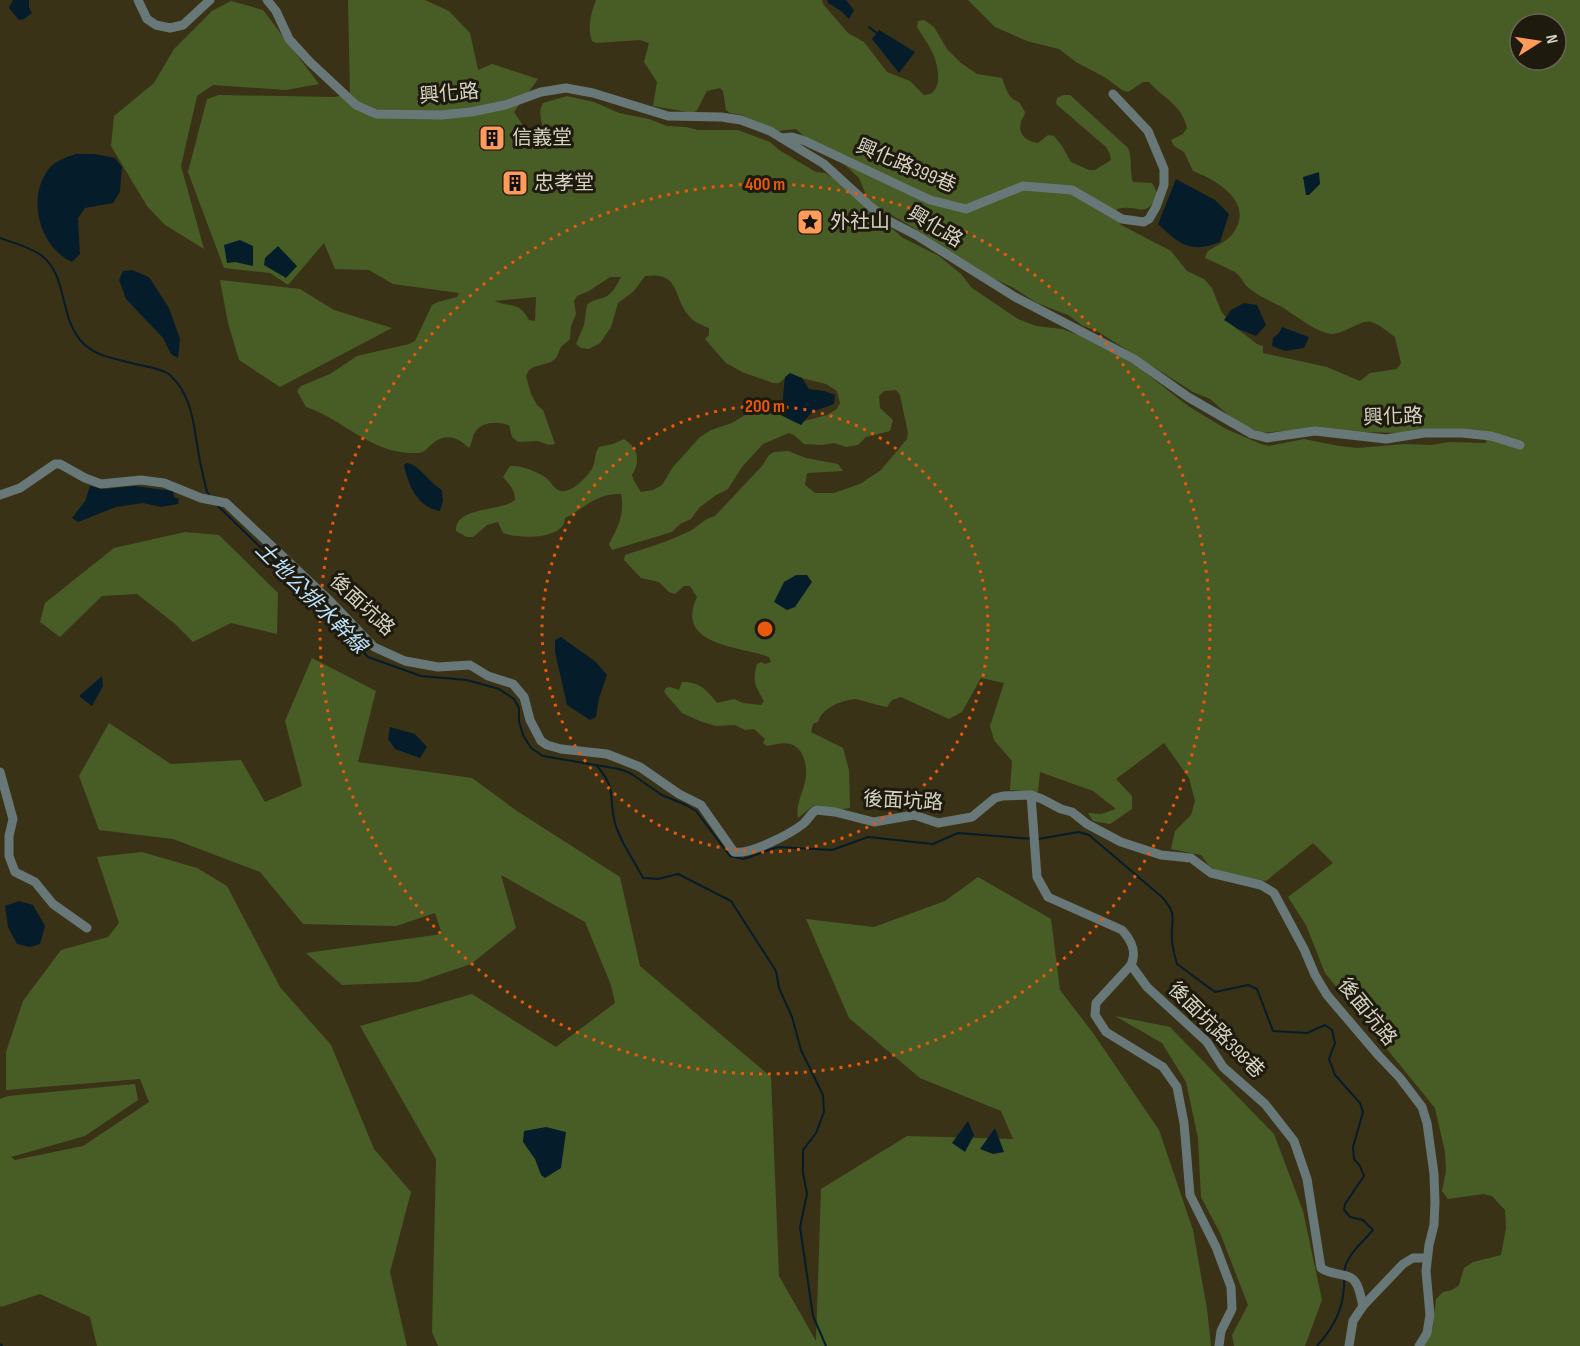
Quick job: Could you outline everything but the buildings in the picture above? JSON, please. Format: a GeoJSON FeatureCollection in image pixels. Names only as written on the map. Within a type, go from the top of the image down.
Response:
{"type":"FeatureCollection","features":[{"type":"Feature","properties":{"kind":"street"},"geometry":{"type":"LineString","coordinates":[[138,0],[147,19],[156,25],[170,28],[183,25],[210,0]]}},
{"type":"Feature","properties":{"kind":"street","name":"興化路"},"geometry":{"type":"LineString","coordinates":[[267,0],[276,11],[289,39],[310,62],[356,105],[376,114],[441,115],[471,112],[505,105],[541,92],[566,88],[593,93],[668,116],[721,117],[741,120],[770,131],[824,164],[889,221],[916,235],[1015,297],[1127,355],[1209,410],[1252,434],[1267,438],[1315,431],[1386,439],[1424,434],[1462,433],[1491,436],[1520,446]]}},
{"type":"Feature","properties":{"kind":"street","name":"興化路399巷"},"geometry":{"type":"LineString","coordinates":[[782,138],[792,137],[805,141],[930,200],[966,209],[1023,186],[1072,190],[1122,219],[1144,222],[1149,219],[1156,207],[1164,185],[1164,170],[1148,131],[1113,94]]}},
{"type":"Feature","properties":{"kind":"street","name":"後面坑路"},"geometry":{"type":"LineString","coordinates":[[0,495],[20,488],[55,464],[60,464],[101,484],[141,480],[164,483],[209,500],[223,502],[329,600],[374,647],[405,661],[438,667],[470,665],[488,676],[513,684],[524,698],[530,720],[541,741],[561,749],[607,753],[640,767],[680,794],[701,804],[734,852],[747,852],[768,843],[801,826],[816,810],[835,812],[874,822],[914,815],[938,823],[972,817],[995,798],[1031,795],[1061,810],[1072,812],[1087,824],[1121,842],[1161,855],[1191,858],[1211,873],[1261,885],[1274,893],[1315,975],[1328,995],[1422,1107],[1427,1123],[1435,1193],[1434,1225],[1426,1271],[1430,1315],[1427,1333],[1419,1346]]}},
{"type":"Feature","properties":{"kind":"street"},"geometry":{"type":"LineString","coordinates":[[1,774],[13,819],[9,836],[9,856],[15,873],[35,882],[53,904],[87,928]]}},
{"type":"Feature","properties":{"kind":"street"},"geometry":{"type":"LineString","coordinates":[[1031,795],[1037,877],[1048,897],[1122,930],[1132,940],[1135,957],[1131,965],[1096,1003],[1095,1015],[1106,1032],[1163,1066],[1177,1088],[1184,1123],[1190,1195],[1216,1247],[1231,1287],[1232,1309],[1221,1331],[1219,1346]]}},
{"type":"Feature","properties":{"kind":"street","name":"後面坑路398巷"},"geometry":{"type":"LineString","coordinates":[[1131,965],[1148,987],[1207,1042],[1223,1067],[1265,1104],[1294,1141],[1307,1179],[1322,1268],[1328,1273],[1344,1276],[1357,1283],[1363,1306]]}},
{"type":"Feature","properties":{"kind":"street"},"geometry":{"type":"LineString","coordinates":[[1349,1346],[1353,1321],[1363,1306],[1403,1264],[1413,1258],[1427,1258]]}},
{"type":"Feature","properties":{"kind":"green space"},"geometry":{"type":"Polygon","coordinates":[[[348,0],[425,0],[449,11],[470,33],[478,70],[492,64],[538,79],[514,112],[533,141],[548,129],[543,128],[541,118],[543,103],[567,96],[594,102],[619,113],[649,119],[667,126],[698,130],[738,130],[770,142],[816,172],[825,173],[833,178],[903,238],[939,256],[961,274],[972,288],[1018,319],[1036,326],[1062,329],[1087,338],[1137,366],[1188,406],[1226,429],[1261,444],[1269,446],[1304,439],[1358,448],[1404,444],[1431,445],[1449,442],[1486,443],[1487,431],[1441,429],[1399,433],[1333,431],[1317,428],[1262,433],[1235,421],[1210,399],[1193,392],[1097,331],[977,271],[914,228],[869,202],[859,178],[842,162],[810,142],[796,129],[778,131],[742,115],[730,113],[726,110],[723,91],[720,88],[707,91],[693,113],[653,106],[657,82],[644,62],[649,43],[640,40],[596,43],[592,41],[591,36],[591,15],[596,0],[822,0],[848,33],[864,42],[887,72],[910,81],[924,95],[934,91],[938,74],[932,52],[917,27],[918,21],[924,20],[934,27],[947,49],[961,63],[977,74],[1002,78],[1010,96],[1019,102],[1025,112],[1020,130],[1030,141],[1038,143],[1048,135],[1054,136],[1071,162],[1089,170],[1095,170],[1111,160],[1106,147],[1056,104],[1057,98],[1070,95],[1128,148],[1133,182],[1152,183],[1158,194],[1154,202],[1145,209],[1117,209],[1117,220],[1121,225],[1171,251],[1187,271],[1204,279],[1212,288],[1221,311],[1232,325],[1263,346],[1263,353],[1327,367],[1360,381],[1370,373],[1397,369],[1401,363],[1395,337],[1371,322],[1342,332],[1326,333],[1254,292],[1235,272],[1205,258],[1207,252],[1231,236],[1238,224],[1240,214],[1231,195],[1214,181],[1193,171],[1184,152],[1174,146],[1171,140],[1183,134],[1187,128],[1185,120],[1172,103],[1149,82],[1143,82],[1128,92],[1122,90],[1059,49],[1027,41],[995,27],[968,0],[1580,0],[1580,1346],[1422,1346],[1433,1328],[1436,1299],[1443,1292],[1459,1285],[1464,1268],[1473,1262],[1501,1255],[1506,1228],[1505,1210],[1492,1196],[1483,1194],[1448,1199],[1442,1191],[1446,1171],[1445,1152],[1435,1108],[1325,973],[1306,925],[1288,897],[1333,863],[1313,843],[1266,881],[1223,873],[1210,867],[1201,855],[1171,849],[1175,831],[1191,815],[1195,801],[1189,778],[1164,743],[1116,779],[1132,796],[1132,809],[1110,824],[1093,821],[1088,813],[1101,814],[1116,809],[1093,791],[1040,772],[1038,792],[1010,790],[1012,761],[994,740],[990,726],[1004,683],[981,678],[962,712],[949,719],[901,697],[892,700],[887,707],[854,699],[843,701],[827,709],[818,722],[813,724],[811,732],[843,748],[849,770],[850,808],[836,810],[814,805],[798,818],[797,812],[806,771],[805,761],[798,749],[788,743],[767,746],[763,743],[765,739],[754,729],[745,730],[735,725],[716,726],[702,722],[682,713],[664,692],[670,687],[679,690],[682,682],[688,682],[702,688],[717,703],[734,699],[743,703],[761,705],[764,701],[755,683],[755,670],[757,664],[761,662],[765,664],[771,662],[769,657],[727,646],[702,635],[694,626],[692,613],[697,597],[690,586],[684,586],[675,594],[669,592],[659,582],[641,578],[624,560],[625,555],[682,535],[715,516],[774,452],[788,451],[806,458],[838,464],[843,471],[807,473],[805,485],[815,493],[834,493],[860,484],[881,470],[907,439],[908,433],[900,395],[896,390],[884,391],[879,396],[880,408],[893,420],[890,431],[866,437],[858,445],[846,447],[834,443],[804,444],[789,433],[763,444],[742,467],[728,489],[699,508],[691,519],[680,524],[672,532],[612,550],[609,544],[621,514],[621,494],[604,496],[591,502],[565,518],[563,525],[549,534],[529,537],[510,535],[503,533],[498,522],[487,525],[473,537],[467,537],[456,531],[463,517],[515,500],[513,490],[503,477],[510,466],[519,466],[533,471],[547,478],[555,488],[565,491],[575,486],[589,473],[599,447],[624,439],[637,455],[637,464],[632,475],[634,481],[641,492],[653,490],[662,485],[673,467],[700,437],[711,430],[732,423],[750,412],[768,409],[797,423],[827,415],[837,409],[840,403],[837,391],[826,384],[789,375],[779,383],[773,383],[742,372],[726,363],[705,339],[709,335],[709,328],[692,319],[671,282],[657,276],[645,276],[634,291],[618,303],[611,327],[600,343],[589,349],[581,348],[576,344],[584,325],[587,305],[610,294],[621,277],[610,277],[577,296],[574,301],[576,314],[571,326],[570,339],[561,347],[556,358],[529,370],[526,376],[531,394],[543,410],[555,444],[549,445],[538,441],[518,442],[512,437],[509,425],[495,423],[480,427],[474,434],[469,448],[458,440],[445,437],[420,453],[401,452],[372,443],[306,407],[297,391],[301,386],[330,374],[357,356],[415,341],[432,305],[457,297],[459,293],[393,284],[369,270],[335,269],[324,243],[288,285],[270,273],[224,268],[188,172],[207,99],[219,95],[334,97],[350,94],[348,0]],[[536,297],[494,301],[518,307],[529,320],[535,321],[536,297]]]}},
{"type":"Feature","properties":{"kind":"green space"},"geometry":{"type":"Polygon","coordinates":[[[231,1],[263,10],[319,84],[286,90],[213,85],[197,96],[181,166],[204,249],[165,225],[147,206],[111,146],[114,116],[154,83],[174,49],[212,11],[231,1]]]}},
{"type":"Feature","properties":{"kind":"green space"},"geometry":{"type":"Polygon","coordinates":[[[220,280],[300,289],[334,310],[392,328],[280,387],[239,360],[228,323],[220,280]]]}},
{"type":"Feature","properties":{"kind":"green space"},"geometry":{"type":"Polygon","coordinates":[[[185,532],[219,535],[278,593],[277,634],[231,623],[193,642],[174,623],[137,594],[102,596],[60,637],[40,622],[45,603],[114,548],[185,532]]]}},
{"type":"Feature","properties":{"kind":"green space"},"geometry":{"type":"Polygon","coordinates":[[[312,658],[376,691],[358,762],[472,778],[517,811],[620,877],[640,966],[771,1077],[779,1276],[816,1341],[821,1189],[907,1136],[1013,1139],[1001,1111],[920,1078],[849,1018],[806,919],[874,927],[945,901],[978,877],[1051,919],[1060,990],[1093,1033],[1159,1130],[1193,1230],[1211,1346],[438,1346],[432,1332],[436,1159],[360,1026],[472,994],[556,1047],[615,1003],[611,985],[585,922],[501,875],[516,928],[471,964],[418,982],[342,985],[306,953],[442,934],[435,913],[396,926],[303,924],[260,872],[173,839],[99,830],[79,776],[109,723],[171,764],[241,760],[265,802],[302,786],[285,721],[312,658]]]}},
{"type":"Feature","properties":{"kind":"green space"},"geometry":{"type":"Polygon","coordinates":[[[142,852],[197,868],[227,886],[280,987],[331,1045],[374,1149],[411,1192],[390,1272],[407,1346],[97,1346],[90,1317],[40,1294],[1,1307],[0,1099],[8,1096],[135,1084],[138,1100],[85,1136],[11,1157],[15,1160],[83,1146],[149,1102],[140,1079],[6,1090],[6,1052],[23,1001],[61,950],[108,937],[119,923],[97,857],[142,852]]]}},
{"type":"Feature","properties":{"kind":"green space"},"geometry":{"type":"Polygon","coordinates":[[[1115,1016],[1170,1027],[1274,1134],[1303,1211],[1322,1300],[1305,1346],[1234,1346],[1232,1335],[1248,1305],[1220,1233],[1201,1197],[1198,1138],[1186,1082],[1162,1043],[1115,1016]]]}},
{"type":"Feature","properties":{"kind":"water"},"geometry":{"type":"Polygon","coordinates":[[[13,0],[29,0],[32,13],[19,20],[9,8],[13,0]]]}},
{"type":"Feature","properties":{"kind":"water"},"geometry":{"type":"Polygon","coordinates":[[[827,0],[846,0],[854,10],[849,19],[828,3],[827,0]]]}},
{"type":"Feature","properties":{"kind":"water"},"geometry":{"type":"Polygon","coordinates":[[[879,30],[915,52],[899,73],[872,39],[879,30]]]}},
{"type":"Feature","properties":{"kind":"water"},"geometry":{"type":"Polygon","coordinates":[[[76,154],[95,154],[115,158],[122,167],[120,192],[113,203],[85,208],[78,218],[80,254],[72,262],[51,245],[44,234],[40,221],[38,194],[48,170],[57,162],[76,154]]]}},
{"type":"Feature","properties":{"kind":"water"},"geometry":{"type":"Polygon","coordinates":[[[1319,172],[1320,184],[1309,195],[1306,195],[1303,177],[1319,172]]]}},
{"type":"Feature","properties":{"kind":"water"},"geometry":{"type":"Polygon","coordinates":[[[1176,179],[1215,200],[1229,214],[1220,242],[1201,247],[1186,245],[1172,237],[1158,224],[1176,179]]]}},
{"type":"Feature","properties":{"kind":"water"},"geometry":{"type":"Polygon","coordinates":[[[240,240],[253,246],[253,266],[235,262],[227,263],[224,245],[240,240]]]}},
{"type":"Feature","properties":{"kind":"water"},"geometry":{"type":"Polygon","coordinates":[[[278,246],[297,266],[286,278],[264,265],[265,258],[278,246]]]}},
{"type":"Feature","properties":{"kind":"water"},"geometry":{"type":"Polygon","coordinates":[[[132,270],[149,277],[169,308],[180,339],[178,358],[171,354],[163,338],[126,299],[119,280],[123,271],[132,270]]]}},
{"type":"Feature","properties":{"kind":"water"},"geometry":{"type":"Polygon","coordinates":[[[1244,303],[1257,305],[1266,325],[1256,336],[1224,320],[1231,310],[1244,303]]]}},
{"type":"Feature","properties":{"kind":"water"},"geometry":{"type":"Polygon","coordinates":[[[1282,327],[1309,337],[1304,348],[1285,351],[1272,346],[1273,338],[1282,327]]]}},
{"type":"Feature","properties":{"kind":"water"},"geometry":{"type":"Polygon","coordinates":[[[790,373],[802,378],[809,389],[835,395],[834,404],[812,412],[801,425],[781,415],[785,377],[790,373]]]}},
{"type":"Feature","properties":{"kind":"water"},"geometry":{"type":"Polygon","coordinates":[[[407,463],[416,467],[442,490],[443,501],[440,511],[426,505],[415,494],[406,473],[404,465],[407,463]]]}},
{"type":"Feature","properties":{"kind":"water"},"geometry":{"type":"Polygon","coordinates":[[[90,486],[105,489],[134,486],[173,491],[174,497],[179,499],[178,504],[161,507],[143,503],[116,507],[78,522],[72,518],[85,501],[90,486]]]}},
{"type":"Feature","properties":{"kind":"water"},"geometry":{"type":"Polygon","coordinates":[[[796,575],[807,575],[812,582],[795,607],[787,610],[774,602],[784,582],[796,575]]]}},
{"type":"Feature","properties":{"kind":"water"},"geometry":{"type":"Polygon","coordinates":[[[561,637],[596,662],[607,675],[599,698],[596,717],[590,720],[567,705],[555,652],[555,640],[561,637]]]}},
{"type":"Feature","properties":{"kind":"water"},"geometry":{"type":"Polygon","coordinates":[[[102,676],[103,686],[92,706],[79,696],[102,676]]]}},
{"type":"Feature","properties":{"kind":"water"},"geometry":{"type":"Polygon","coordinates":[[[390,727],[415,734],[427,747],[420,758],[395,749],[388,739],[390,727]]]}},
{"type":"Feature","properties":{"kind":"water"},"geometry":{"type":"Polygon","coordinates":[[[19,901],[33,905],[45,926],[40,944],[30,947],[17,944],[8,927],[5,906],[19,901]]]}},
{"type":"Feature","properties":{"kind":"water"},"geometry":{"type":"Polygon","coordinates":[[[968,1121],[974,1135],[965,1152],[952,1143],[968,1121]]]}},
{"type":"Feature","properties":{"kind":"water"},"geometry":{"type":"Polygon","coordinates":[[[546,1127],[566,1132],[561,1168],[545,1178],[541,1175],[535,1159],[523,1142],[524,1131],[546,1127]]]}},
{"type":"Feature","properties":{"kind":"water"},"geometry":{"type":"Polygon","coordinates":[[[995,1128],[1004,1152],[993,1154],[980,1149],[995,1128]]]}},
{"type":"Feature","properties":{"kind":"waterway"},"geometry":{"type":"LineString","coordinates":[[869,27],[878,34]]}},
{"type":"Feature","properties":{"kind":"waterway","name":"土地公排水幹線"},"geometry":{"type":"LineString","coordinates":[[0,238],[33,250],[50,264],[56,274],[70,321],[75,332],[87,347],[105,356],[162,371],[178,383],[188,402],[207,492],[211,497]]}},
{"type":"Feature","properties":{"kind":"waterway","name":"土地公排水幹線"},"geometry":{"type":"LineString","coordinates":[[218,506],[318,603],[368,657],[421,676],[467,680],[499,689],[514,699],[519,708],[519,721],[523,735],[531,748],[543,756],[619,769],[630,773],[662,795],[696,811],[730,856],[744,859],[778,847],[832,850],[868,837],[933,844],[958,833],[1033,839]]}},
{"type":"Feature","properties":{"kind":"waterway"},"geometry":{"type":"LineString","coordinates":[[597,766],[604,774],[610,788],[617,830],[643,878],[658,879],[678,874],[731,901],[776,971],[779,988],[792,1017],[801,1050],[823,1095],[824,1112],[816,1133],[803,1150],[803,1173],[807,1194],[800,1227],[813,1316],[826,1346]]}},
{"type":"Feature","properties":{"kind":"waterway","name":"土地公排水幹線"},"geometry":{"type":"LineString","coordinates":[[1038,839],[1079,832],[1089,835],[1167,903],[1173,918],[1172,941],[1177,964],[1215,992],[1248,985],[1257,989],[1273,1031],[1307,1033],[1325,1025],[1332,1030],[1335,1043],[1329,1059],[1335,1075],[1360,1103],[1363,1112],[1353,1147],[1354,1159],[1364,1176],[1345,1204],[1344,1210],[1350,1217],[1363,1220],[1373,1230],[1351,1255],[1344,1273]]}},
{"type":"Feature","properties":{"kind":"waterway","name":"土地公排水幹線"},"geometry":{"type":"LineString","coordinates":[[1317,1346],[1338,1315],[1343,1298],[1344,1279]]}},
{"type":"Feature","properties":{"kind":"place","name":"信義堂"},"geometry":{"type":"Point","coordinates":[492,138]}},
{"type":"Feature","properties":{"kind":"place","name":"忠孝堂"},"geometry":{"type":"Point","coordinates":[515,183]}},
{"type":"Feature","properties":{"kind":"place","name":"外社山"},"geometry":{"type":"Point","coordinates":[810,222]}}]}
